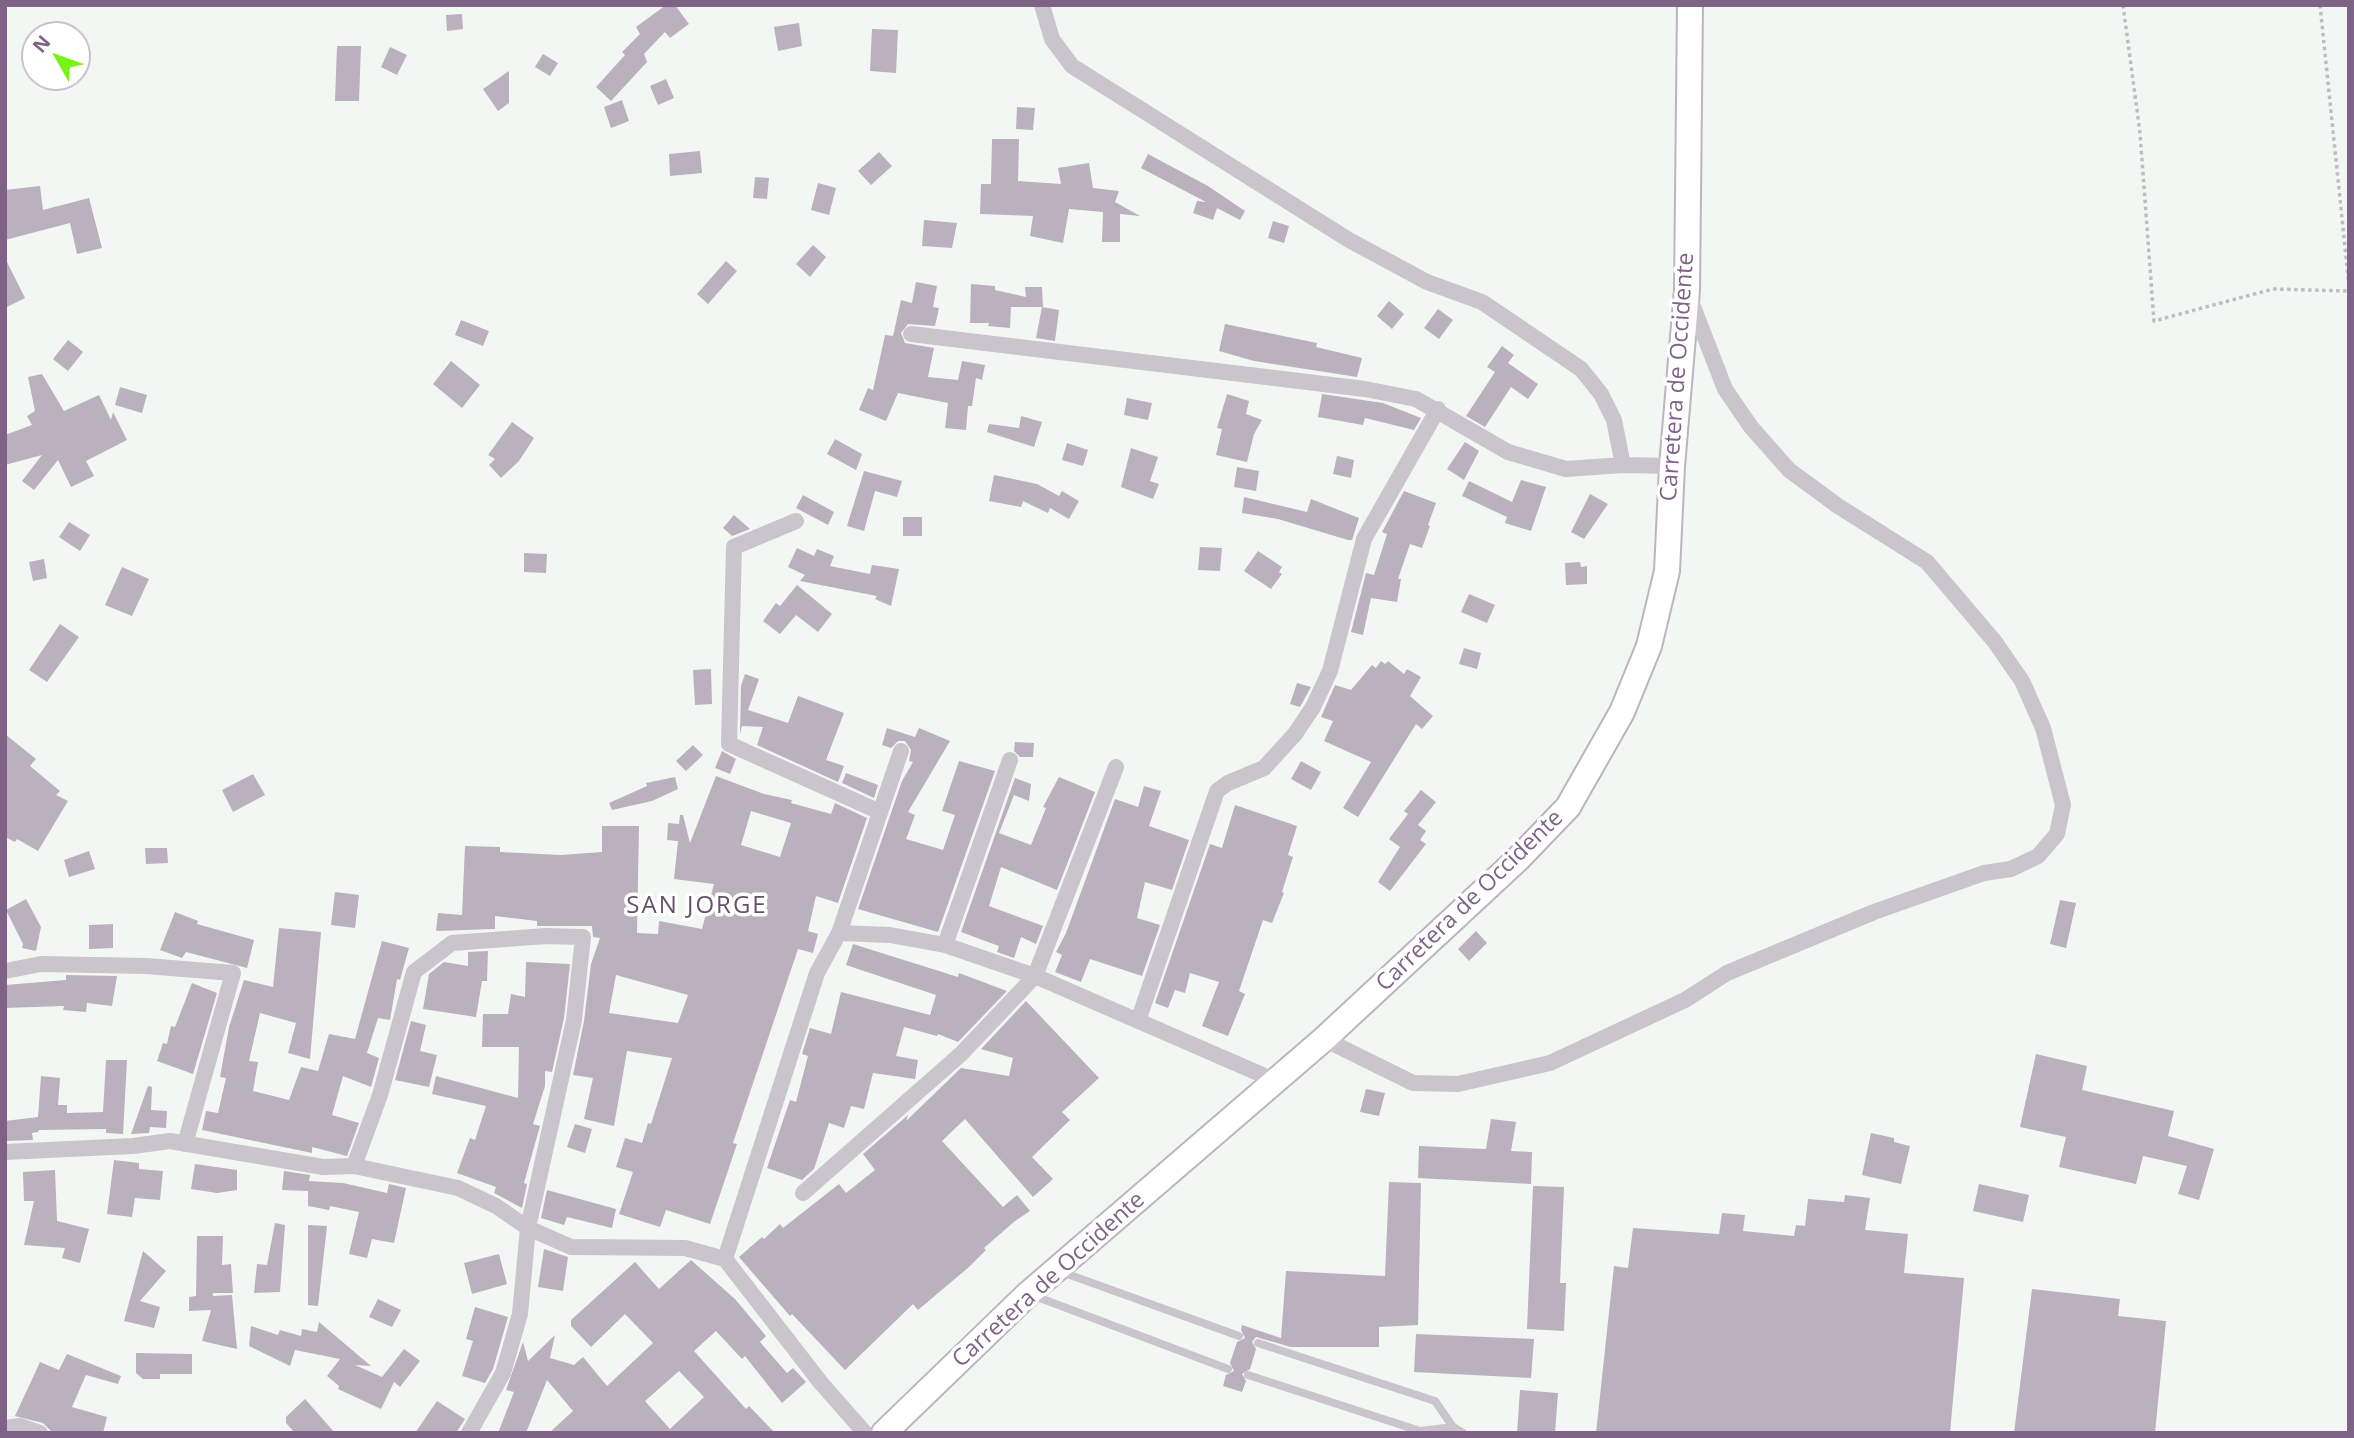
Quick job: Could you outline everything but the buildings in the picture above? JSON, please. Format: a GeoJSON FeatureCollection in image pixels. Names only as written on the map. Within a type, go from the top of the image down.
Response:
{"type":"FeatureCollection","features":[{"type":"Feature","properties":{"kind":"main road","name":"Carretera de Occidente"},"geometry":{"type":"LineString","coordinates":[[884,1433],[1029,1293],[1324,1039],[1518,859],[1568,807],[1622,712],[1649,646],[1667,571],[1672,466],[1687,289],[1690,5]]}},
{"type":"Feature","properties":{"kind":"street"},"geometry":{"type":"LineString","coordinates":[[1042,5],[1052,39],[1072,66],[1349,240],[1427,282],[1482,302],[1581,369],[1601,394],[1614,420],[1623,465]]}},
{"type":"Feature","properties":{"kind":"street"},"geometry":{"type":"LineString","coordinates":[[1324,1039],[1413,1083],[1458,1084],[1550,1063],[1644,1021],[1749,964],[1874,912],[1984,873],[2011,869],[2038,856],[2057,834],[2063,805],[2043,728],[2022,681],[1995,642],[1927,562],[1789,470],[1751,427],[1725,389],[1687,289]]}},
{"type":"Feature","properties":{"kind":"street"},"geometry":{"type":"LineString","coordinates":[[911,334],[1365,390],[1416,399],[1508,452],[1566,469],[1623,465],[1672,466]]}},
{"type":"Feature","properties":{"kind":"street"},"geometry":{"type":"LineString","coordinates":[[1138,1021],[1217,791],[1228,783],[1264,768],[1295,734],[1312,707],[1330,671],[1364,539],[1438,410]]}},
{"type":"Feature","properties":{"kind":"street"},"geometry":{"type":"LineString","coordinates":[[796,521],[734,547],[729,744],[880,812]]}},
{"type":"Feature","properties":{"kind":"street"},"geometry":{"type":"LineString","coordinates":[[725,1259],[817,973],[839,933],[901,751]]}},
{"type":"Feature","properties":{"kind":"street"},"geometry":{"type":"LineString","coordinates":[[945,945],[1010,760]]}},
{"type":"Feature","properties":{"kind":"street"},"geometry":{"type":"LineString","coordinates":[[803,1194],[961,1054],[1035,976],[1116,767]]}},
{"type":"Feature","properties":{"kind":"street"},"geometry":{"type":"LineString","coordinates":[[839,933],[890,935],[945,945],[1035,976],[1274,1080]]}},
{"type":"Feature","properties":{"kind":"street"},"geometry":{"type":"LineString","coordinates":[[354,1166],[380,1095],[414,972],[452,943],[546,936],[583,937],[575,1020],[528,1228],[520,1314],[503,1373],[469,1433]]}},
{"type":"Feature","properties":{"kind":"street"},"geometry":{"type":"LineString","coordinates":[[5,971],[41,964],[146,966],[233,973],[185,1144]]}},
{"type":"Feature","properties":{"kind":"street"},"geometry":{"type":"LineString","coordinates":[[5,1152],[133,1146],[170,1141],[323,1167],[354,1166],[458,1188],[496,1206],[528,1228],[571,1247],[685,1248],[725,1259],[821,1383],[865,1433]]}},
{"type":"Feature","properties":{"kind":"street"},"geometry":{"type":"LineString","coordinates":[[5,1428],[20,1426],[40,1433]]}},
{"type":"Feature","properties":{"kind":"lane"},"geometry":{"type":"LineString","coordinates":[[1057,1269],[1239,1336]]}},
{"type":"Feature","properties":{"kind":"lane"},"geometry":{"type":"LineString","coordinates":[[1029,1293],[1228,1369]]}},
{"type":"Feature","properties":{"kind":"lane"},"geometry":{"type":"LineString","coordinates":[[1258,1343],[1435,1401],[1454,1427],[1463,1433]]}},
{"type":"Feature","properties":{"kind":"lane"},"geometry":{"type":"LineString","coordinates":[[1248,1375],[1420,1431],[1454,1427]]}},
{"type":"Feature","properties":{"kind":"path"},"geometry":{"type":"LineString","coordinates":[[2123,5],[2140,133],[2154,321],[2273,289],[2349,288],[2320,5]]}},
{"type":"Feature","properties":{"kind":"district","name":"SAN JORGE"},"geometry":{"type":"Point","coordinates":[697,906]}}]}
